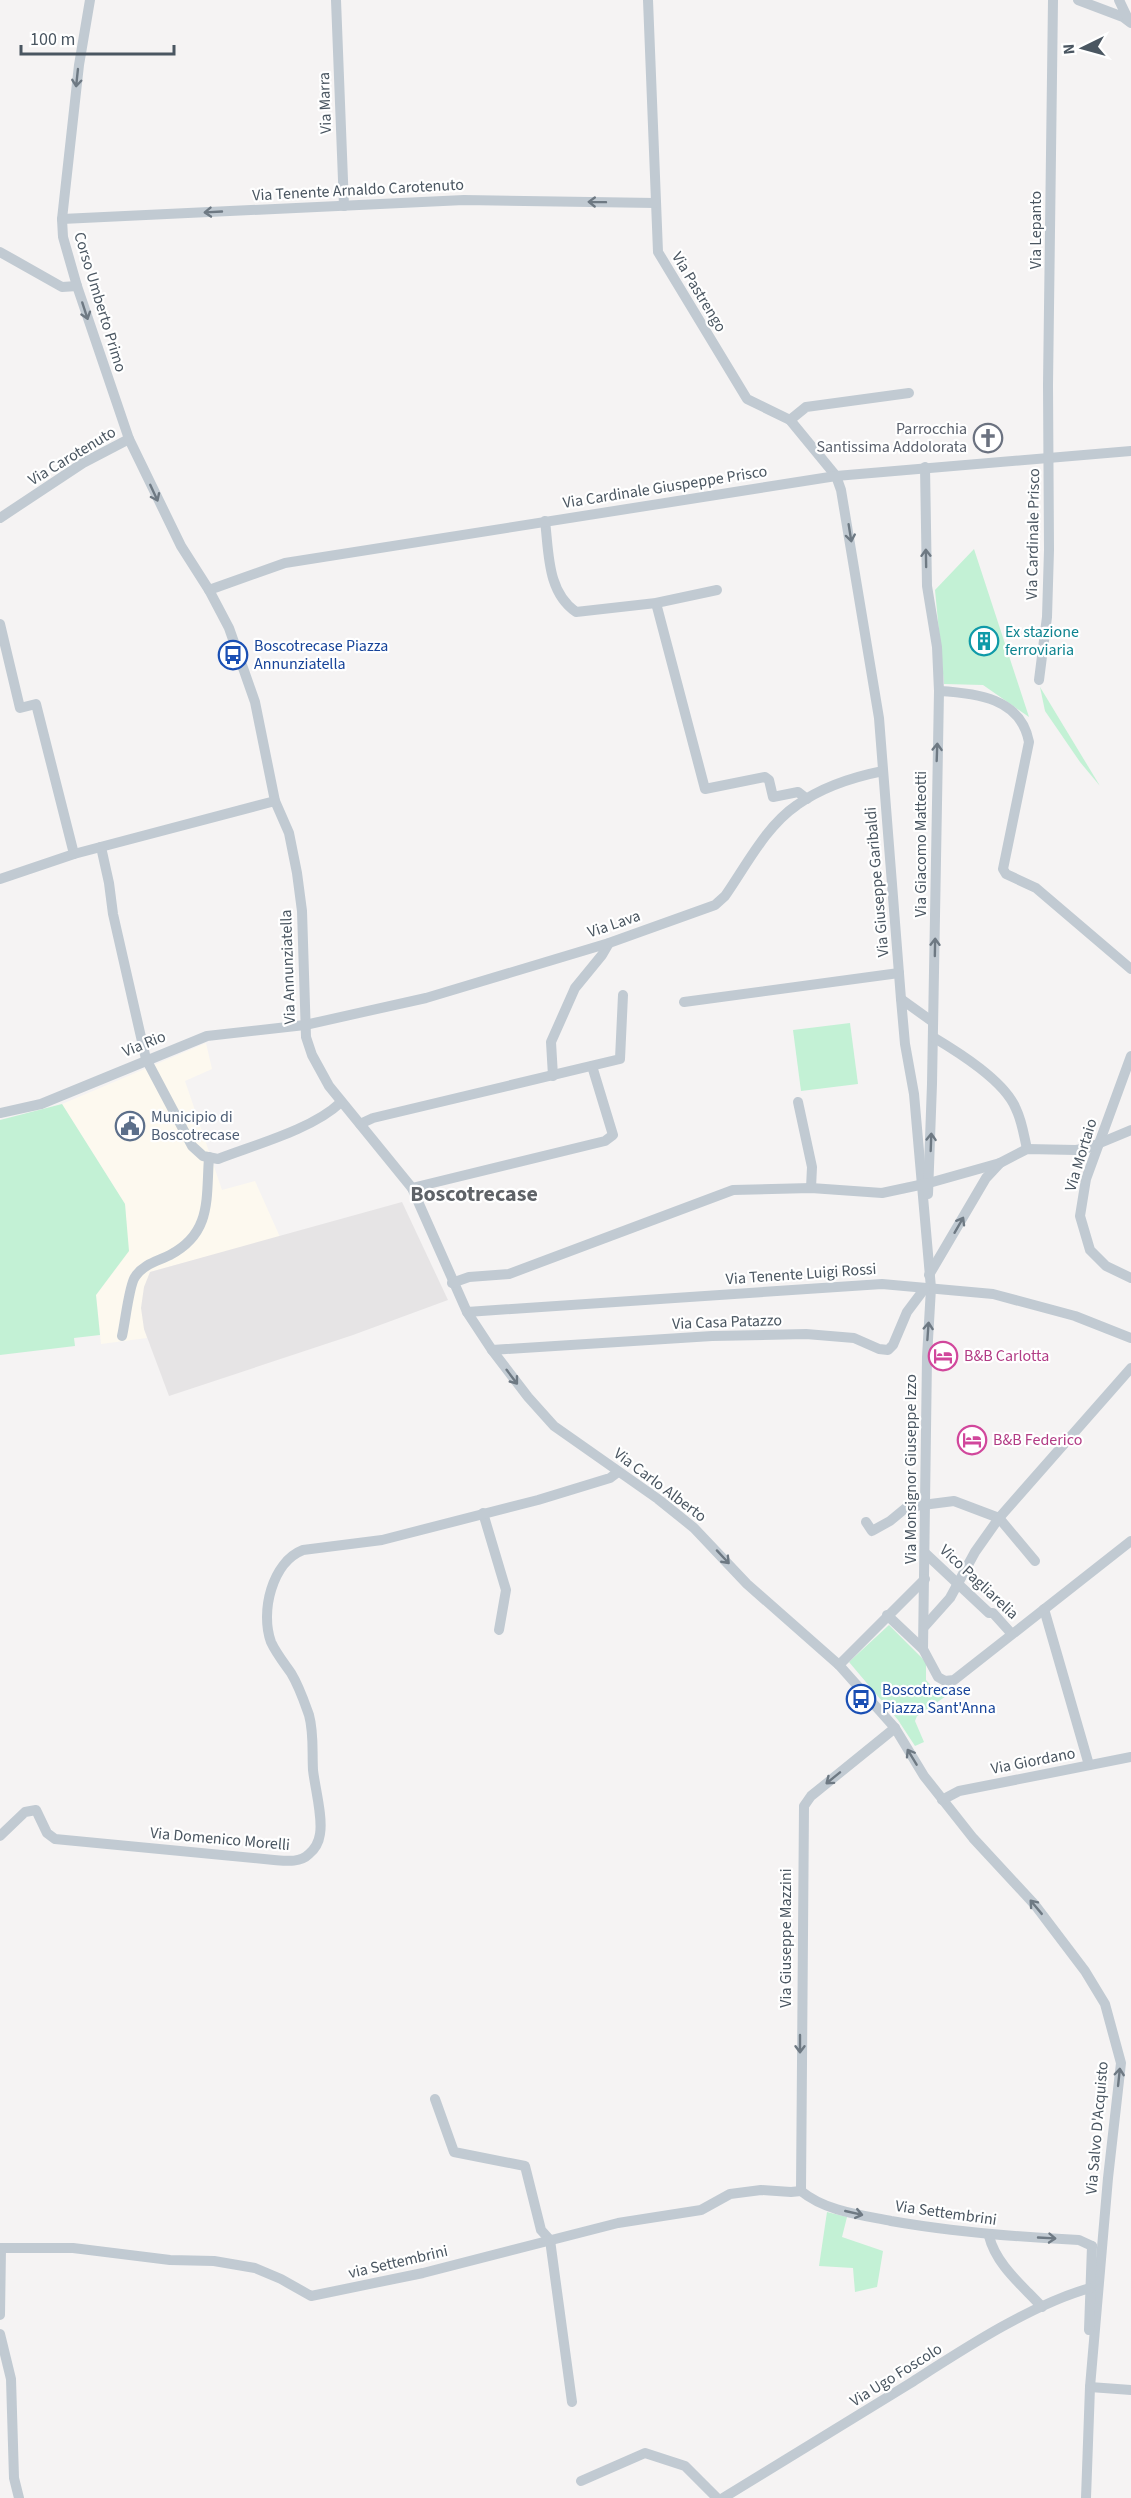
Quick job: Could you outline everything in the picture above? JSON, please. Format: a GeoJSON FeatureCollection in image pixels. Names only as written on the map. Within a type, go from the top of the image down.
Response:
{"type":"FeatureCollection","features":[{"type":"Feature","properties":{"kind":"street","name":"Corso Umberto Primo"},"geometry":{"type":"LineString","coordinates":[[90,0],[79,65],[62,219],[63,237],[77,286],[129,439],[181,546],[209,590]]}},
{"type":"Feature","properties":{"kind":"street","name":"Via Marra"},"geometry":{"type":"LineString","coordinates":[[336,0],[344,206]]}},
{"type":"Feature","properties":{"kind":"street","name":"Via Pastrengo"},"geometry":{"type":"LineString","coordinates":[[648,0],[657,252],[747,399],[790,420],[836,476]]}},
{"type":"Feature","properties":{"kind":"street","name":"Via Lepanto"},"geometry":{"type":"LineString","coordinates":[[1049,459],[1053,0]]}},
{"type":"Feature","properties":{"kind":"street"},"geometry":{"type":"LineString","coordinates":[[1078,0],[1131,23]]}},
{"type":"Feature","properties":{"kind":"street"},"geometry":{"type":"LineString","coordinates":[[1119,0],[1131,23]]}},
{"type":"Feature","properties":{"kind":"street","name":"Via Tenente Arnaldo Carotenuto"},"geometry":{"type":"LineString","coordinates":[[62,219],[464,200],[656,203]]}},
{"type":"Feature","properties":{"kind":"street"},"geometry":{"type":"LineString","coordinates":[[0,252],[63,287],[77,286]]}},
{"type":"Feature","properties":{"kind":"street"},"geometry":{"type":"LineString","coordinates":[[790,420],[806,407],[909,393]]}},
{"type":"Feature","properties":{"kind":"street","name":"Via Carotenuto"},"geometry":{"type":"LineString","coordinates":[[0,518],[83,464],[129,439]]}},
{"type":"Feature","properties":{"kind":"street","name":"Via Cardinale Giuspeppe Prisco"},"geometry":{"type":"LineString","coordinates":[[209,590],[285,563],[836,476],[1131,451]]}},
{"type":"Feature","properties":{"kind":"street","name":"Via Cardinale Prisco"},"geometry":{"type":"LineString","coordinates":[[1039,680],[1047,617],[1049,459]]}},
{"type":"Feature","properties":{"kind":"street","name":"Via Giacomo Matteotti"},"geometry":{"type":"LineString","coordinates":[[925,467],[927,586],[937,647],[939,691],[933,1036],[925,1183],[929,1275]]}},
{"type":"Feature","properties":{"kind":"street","name":"Via Giuseppe Garibaldi"},"geometry":{"type":"LineString","coordinates":[[836,476],[847,511],[879,718],[905,1044],[925,1183]]}},
{"type":"Feature","properties":{"kind":"street"},"geometry":{"type":"LineString","coordinates":[[545,521],[553,582],[566,606],[576,612],[656,603],[717,590]]}},
{"type":"Feature","properties":{"kind":"street","name":"Via Annunziatella"},"geometry":{"type":"LineString","coordinates":[[209,590],[229,628],[252,692],[275,801],[289,833],[302,911],[305,1025],[312,1055],[340,1103],[412,1188],[466,1312]]}},
{"type":"Feature","properties":{"kind":"street"},"geometry":{"type":"LineString","coordinates":[[656,603],[705,789],[765,777],[769,780],[773,797],[798,792],[807,799]]}},
{"type":"Feature","properties":{"kind":"street"},"geometry":{"type":"LineString","coordinates":[[0,624],[20,708],[36,704],[74,854]]}},
{"type":"Feature","properties":{"kind":"street"},"geometry":{"type":"LineString","coordinates":[[939,691],[974,693],[988,697],[1012,712],[1026,728],[1029,742],[1004,868],[1006,874],[1036,888],[1131,969]]}},
{"type":"Feature","properties":{"kind":"street","name":"Via Lava"},"geometry":{"type":"LineString","coordinates":[[305,1025],[426,998],[609,943],[715,905],[725,896],[774,827],[796,805],[851,777],[883,771]]}},
{"type":"Feature","properties":{"kind":"street"},"geometry":{"type":"LineString","coordinates":[[0,879],[74,854],[275,801]]}},
{"type":"Feature","properties":{"kind":"street"},"geometry":{"type":"LineString","coordinates":[[101,848],[113,914],[146,1059],[192,1146],[203,1156],[218,1159],[311,1123],[340,1103]]}},
{"type":"Feature","properties":{"kind":"street"},"geometry":{"type":"LineString","coordinates":[[553,1076],[551,1042],[575,988],[609,943]]}},
{"type":"Feature","properties":{"kind":"street"},"geometry":{"type":"LineString","coordinates":[[684,1002],[899,973]]}},
{"type":"Feature","properties":{"kind":"street"},"geometry":{"type":"LineString","coordinates":[[360,1124],[373,1118],[620,1059],[623,995]]}},
{"type":"Feature","properties":{"kind":"street"},"geometry":{"type":"LineString","coordinates":[[901,999],[933,1022]]}},
{"type":"Feature","properties":{"kind":"street","name":"Via Rio"},"geometry":{"type":"LineString","coordinates":[[0,1113],[41,1104],[146,1059],[207,1036],[305,1025]]}},
{"type":"Feature","properties":{"kind":"street"},"geometry":{"type":"LineString","coordinates":[[933,1036],[967,1058],[1009,1095],[1016,1108],[1027,1149]]}},
{"type":"Feature","properties":{"kind":"street","name":"Via Mortaio"},"geometry":{"type":"LineString","coordinates":[[1131,1056],[1086,1179],[1080,1216],[1090,1250],[1106,1266],[1131,1278]]}},
{"type":"Feature","properties":{"kind":"street"},"geometry":{"type":"LineString","coordinates":[[412,1188],[605,1141],[613,1136],[592,1066]]}},
{"type":"Feature","properties":{"kind":"street"},"geometry":{"type":"LineString","coordinates":[[798,1102],[812,1167],[811,1188]]}},
{"type":"Feature","properties":{"kind":"street"},"geometry":{"type":"LineString","coordinates":[[452,1283],[469,1278],[509,1274],[734,1190],[811,1188],[882,1193],[1000,1163],[1027,1149],[1076,1150],[1131,1130]]}},
{"type":"Feature","properties":{"kind":"street"},"geometry":{"type":"LineString","coordinates":[[122,1336],[134,1277],[150,1263],[169,1256],[184,1246],[198,1233],[205,1208],[209,1157]]}},
{"type":"Feature","properties":{"kind":"street"},"geometry":{"type":"LineString","coordinates":[[928,1288],[929,1275],[986,1178],[1000,1163]]}},
{"type":"Feature","properties":{"kind":"street","name":"Via Tenente Luigi Rossi"},"geometry":{"type":"LineString","coordinates":[[466,1312],[882,1284],[993,1294],[1075,1316],[1131,1338]]}},
{"type":"Feature","properties":{"kind":"street","name":"Via Casa Patazzo"},"geometry":{"type":"LineString","coordinates":[[492,1350],[712,1336],[806,1334],[854,1338],[879,1349],[888,1350],[907,1312],[928,1288]]}},
{"type":"Feature","properties":{"kind":"street","name":"Via Monsignor Giuseppe Izzo"},"geometry":{"type":"LineString","coordinates":[[923,1649],[928,1288]]}},
{"type":"Feature","properties":{"kind":"street","name":"Via Carlo Alberto"},"geometry":{"type":"LineString","coordinates":[[466,1312],[492,1350],[554,1426],[658,1499],[694,1528],[747,1584],[839,1665],[894,1728]]}},
{"type":"Feature","properties":{"kind":"street"},"geometry":{"type":"LineString","coordinates":[[925,1626],[950,1598],[975,1552],[999,1518],[1131,1368]]}},
{"type":"Feature","properties":{"kind":"street","name":"Via Domenico Morelli"},"geometry":{"type":"LineString","coordinates":[[0,1836],[25,1812],[36,1810],[47,1833],[56,1839],[274,1860],[295,1861],[310,1854],[321,1832],[313,1770],[311,1728],[301,1694],[270,1640],[268,1621],[270,1598],[277,1573],[295,1553],[303,1550],[382,1540],[591,1484],[614,1476],[618,1472]]}},
{"type":"Feature","properties":{"kind":"street"},"geometry":{"type":"LineString","coordinates":[[866,1522],[872,1531],[890,1521],[907,1507],[962,1503],[999,1518],[1035,1561]]}},
{"type":"Feature","properties":{"kind":"street"},"geometry":{"type":"LineString","coordinates":[[483,1514],[506,1590],[499,1630]]}},
{"type":"Feature","properties":{"kind":"street"},"geometry":{"type":"LineString","coordinates":[[887,1615],[923,1649],[938,1677],[945,1681],[954,1680],[1131,1541]]}},
{"type":"Feature","properties":{"kind":"street","name":"Vico Pagliarelia"},"geometry":{"type":"LineString","coordinates":[[926,1553],[989,1613],[993,1613],[1011,1633]]}},
{"type":"Feature","properties":{"kind":"street"},"geometry":{"type":"LineString","coordinates":[[839,1665],[925,1579]]}},
{"type":"Feature","properties":{"kind":"street"},"geometry":{"type":"LineString","coordinates":[[1044,1609],[1089,1765]]}},
{"type":"Feature","properties":{"kind":"street","name":"Via Salvo D'Acquisto"},"geometry":{"type":"LineString","coordinates":[[894,1728],[942,1800],[973,1838],[1035,1905],[1085,1971],[1105,2004],[1121,2063],[1114,2116],[1090,2387]]}},
{"type":"Feature","properties":{"kind":"street","name":"Via Giuseppe Mazzini"},"geometry":{"type":"LineString","coordinates":[[801,2191],[804,1806],[811,1796],[894,1728]]}},
{"type":"Feature","properties":{"kind":"street","name":"Via Giordano"},"geometry":{"type":"LineString","coordinates":[[942,1800],[959,1791],[1131,1757]]}},
{"type":"Feature","properties":{"kind":"street"},"geometry":{"type":"LineString","coordinates":[[435,2099],[454,2152],[525,2166],[541,2230],[550,2240],[572,2402]]}},
{"type":"Feature","properties":{"kind":"street"},"geometry":{"type":"LineString","coordinates":[[1086,2498],[1090,2387],[1087,2374],[1092,2246],[1096,2245],[1099,2234],[1106,2143],[1114,2116]]}},
{"type":"Feature","properties":{"kind":"street","name":"via Settembrini"},"geometry":{"type":"LineString","coordinates":[[0,2248],[73,2248],[170,2260],[214,2261],[255,2268],[311,2296],[412,2275],[618,2223],[702,2210],[730,2194],[761,2190],[801,2191]]}},
{"type":"Feature","properties":{"kind":"street","name":"Via Settembrini"},"geometry":{"type":"LineString","coordinates":[[801,2191],[836,2209],[855,2214],[989,2236],[1079,2240],[1092,2246]]}},
{"type":"Feature","properties":{"kind":"street"},"geometry":{"type":"LineString","coordinates":[[989,2236],[991,2245],[1005,2267],[1042,2307]]}},
{"type":"Feature","properties":{"kind":"street"},"geometry":{"type":"LineString","coordinates":[[0,2248],[0,2315]]}},
{"type":"Feature","properties":{"kind":"street","name":"Via Ugo Foscolo"},"geometry":{"type":"LineString","coordinates":[[723,2498],[973,2343],[1042,2307],[1090,2288]]}},
{"type":"Feature","properties":{"kind":"street"},"geometry":{"type":"LineString","coordinates":[[0,2334],[11,2379],[14,2478],[19,2498]]}},
{"type":"Feature","properties":{"kind":"street"},"geometry":{"type":"LineString","coordinates":[[1090,2387],[1131,2390]]}},
{"type":"Feature","properties":{"kind":"street"},"geometry":{"type":"LineString","coordinates":[[581,2481],[645,2453],[685,2466],[717,2498]]}},
{"type":"Feature","properties":{"kind":"shaded area"},"geometry":{"type":"Polygon","coordinates":[[[206,1043],[212,1069],[185,1081],[222,1190],[255,1181],[280,1237],[150,1272],[144,1329],[147,1338],[101,1344],[96,1295],[128,1251],[125,1204],[62,1104],[206,1043]]]}},
{"type":"Feature","properties":{"kind":"shaded area"},"geometry":{"type":"Polygon","coordinates":[[[402,1202],[448,1300],[353,1335],[169,1396],[144,1329],[141,1308],[144,1287],[150,1272],[402,1202]]]}},
{"type":"Feature","properties":{"kind":"green space"},"geometry":{"type":"Polygon","coordinates":[[[974,549],[1029,717],[983,685],[944,684],[935,590],[974,549]]]}},
{"type":"Feature","properties":{"kind":"green space"},"geometry":{"type":"Polygon","coordinates":[[[1040,687],[1100,786],[1080,762],[1045,711],[1040,687]]]}},
{"type":"Feature","properties":{"kind":"green space"},"geometry":{"type":"Polygon","coordinates":[[[850,1023],[858,1084],[801,1091],[793,1030],[850,1023]]]}},
{"type":"Feature","properties":{"kind":"green space"},"geometry":{"type":"Polygon","coordinates":[[[62,1104],[125,1204],[129,1251],[96,1295],[100,1335],[74,1338],[75,1346],[0,1355],[0,1120],[62,1104]]]}},
{"type":"Feature","properties":{"kind":"green space"},"geometry":{"type":"Polygon","coordinates":[[[889,1625],[926,1662],[926,1680],[936,1691],[952,1685],[955,1690],[917,1716],[915,1721],[924,1742],[915,1746],[898,1720],[849,1662],[889,1625]]]}},
{"type":"Feature","properties":{"kind":"green space"},"geometry":{"type":"Polygon","coordinates":[[[827,2212],[847,2217],[842,2237],[883,2251],[877,2287],[855,2292],[853,2268],[819,2266],[827,2212]]]}},
{"type":"Feature","properties":{"kind":"place","name":"Parrocchia Santissima Addolorata"},"geometry":{"type":"Point","coordinates":[988,438]}},
{"type":"Feature","properties":{"kind":"place","name":"Ex stazione ferroviaria"},"geometry":{"type":"Point","coordinates":[984,641]}},
{"type":"Feature","properties":{"kind":"place","name":"Boscotrecase Piazza Annunziatella"},"geometry":{"type":"Point","coordinates":[233,655]}},
{"type":"Feature","properties":{"kind":"place","name":"Municipio di Boscotrecase"},"geometry":{"type":"Point","coordinates":[130,1126]}},
{"type":"Feature","properties":{"kind":"place","name":"B&B Carlotta"},"geometry":{"type":"Point","coordinates":[943,1356]}},
{"type":"Feature","properties":{"kind":"place","name":"B&B Federico"},"geometry":{"type":"Point","coordinates":[972,1440]}},
{"type":"Feature","properties":{"kind":"place","name":"Boscotrecase Piazza Sant'Anna"},"geometry":{"type":"Point","coordinates":[861,1699]}},
{"type":"Feature","properties":{"kind":"district","name":"Boscotrecase"},"geometry":{"type":"Point","coordinates":[474,1194]}}]}
